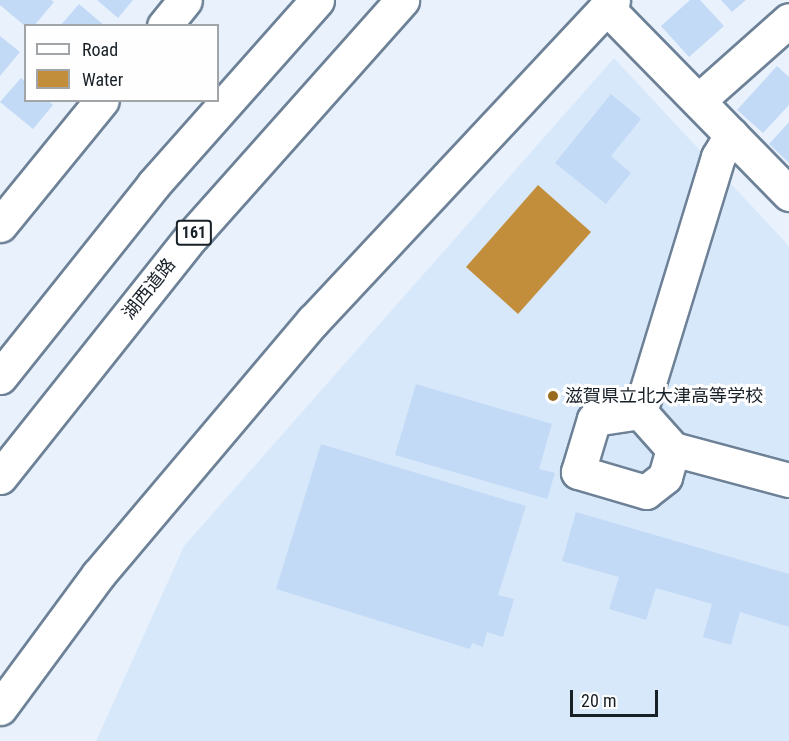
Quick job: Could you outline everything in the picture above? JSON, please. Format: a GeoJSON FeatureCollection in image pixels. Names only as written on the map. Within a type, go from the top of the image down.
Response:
{"type":"FeatureCollection","features":[{"type":"Feature","properties":{"kind":"main road"},"geometry":{"type":"LineString","coordinates":[[166,24],[185,0]]}},
{"type":"Feature","properties":{"kind":"main road"},"geometry":{"type":"LineString","coordinates":[[0,377],[153,185],[317,0]]}},
{"type":"Feature","properties":{"kind":"main road","name":"湖西道路"},"geometry":{"type":"LineString","coordinates":[[0,477],[192,236],[402,0]]}},
{"type":"Feature","properties":{"kind":"main road"},"geometry":{"type":"LineString","coordinates":[[0,708],[99,575],[313,321],[609,3],[789,194]]}},
{"type":"Feature","properties":{"kind":"main road"},"geometry":{"type":"LineString","coordinates":[[699,100],[785,31]]}},
{"type":"Feature","properties":{"kind":"main road"},"geometry":{"type":"LineString","coordinates":[[0,225],[100,102]]}},
{"type":"Feature","properties":{"kind":"main road"},"geometry":{"type":"LineString","coordinates":[[640,412],[718,157],[731,135]]}},
{"type":"Feature","properties":{"kind":"main road"},"geometry":{"type":"LineString","coordinates":[[640,412],[673,449],[789,480]]}},
{"type":"Feature","properties":{"kind":"main road"},"geometry":{"type":"LineString","coordinates":[[640,412],[594,419],[578,472],[646,492],[665,477],[673,449]]}},
{"type":"Feature","properties":{"kind":"shaded area","name":"滋賀県立北大津高等学校"},"geometry":{"type":"Polygon","coordinates":[[[614,58],[789,246],[789,741],[96,741],[184,546],[614,58]]]}},
{"type":"Feature","properties":{"kind":"water"},"geometry":{"type":"Polygon","coordinates":[[[538,185],[591,232],[518,314],[466,267],[538,185]]]}},
{"type":"Feature","properties":{"kind":"building"},"geometry":{"type":"Polygon","coordinates":[[[0,0],[51,0],[54,2],[36,24],[24,25],[0,5],[0,0]]]}},
{"type":"Feature","properties":{"kind":"building"},"geometry":{"type":"Polygon","coordinates":[[[97,0],[133,0],[118,18],[97,0]]]}},
{"type":"Feature","properties":{"kind":"building"},"geometry":{"type":"Polygon","coordinates":[[[690,0],[700,0],[724,26],[689,57],[661,26],[690,0]]]}},
{"type":"Feature","properties":{"kind":"building"},"geometry":{"type":"Polygon","coordinates":[[[721,0],[746,0],[732,12],[721,0]]]}},
{"type":"Feature","properties":{"kind":"building"},"geometry":{"type":"Polygon","coordinates":[[[79,4],[103,24],[62,24],[79,4]]]}},
{"type":"Feature","properties":{"kind":"building"},"geometry":{"type":"Polygon","coordinates":[[[0,36],[20,52],[0,76],[0,36]]]}},
{"type":"Feature","properties":{"kind":"building"},"geometry":{"type":"Polygon","coordinates":[[[777,66],[789,77],[789,105],[763,133],[737,110],[777,66]]]}},
{"type":"Feature","properties":{"kind":"building"},"geometry":{"type":"Polygon","coordinates":[[[21,78],[24,80],[24,102],[50,102],[53,105],[33,129],[0,102],[21,78]]]}},
{"type":"Feature","properties":{"kind":"building"},"geometry":{"type":"Polygon","coordinates":[[[611,94],[641,119],[611,156],[631,173],[606,204],[555,163],[611,94]]]}},
{"type":"Feature","properties":{"kind":"building"},"geometry":{"type":"Polygon","coordinates":[[[789,122],[789,163],[769,144],[789,122]]]}},
{"type":"Feature","properties":{"kind":"building"},"geometry":{"type":"Polygon","coordinates":[[[416,384],[552,424],[539,469],[555,473],[547,499],[395,455],[416,384]]]}},
{"type":"Feature","properties":{"kind":"building"},"geometry":{"type":"Polygon","coordinates":[[[321,444],[526,506],[498,595],[514,599],[503,637],[487,632],[483,647],[472,643],[470,649],[276,589],[321,444]]]}},
{"type":"Feature","properties":{"kind":"building"},"geometry":{"type":"Polygon","coordinates":[[[576,512],[789,574],[789,627],[740,612],[731,645],[703,637],[712,604],[656,588],[646,620],[609,609],[619,577],[562,561],[576,512]]]}},
{"type":"Feature","properties":{"kind":"place","name":"滋賀県立北大津高等学校"},"geometry":{"type":"Point","coordinates":[553,396]}}]}
